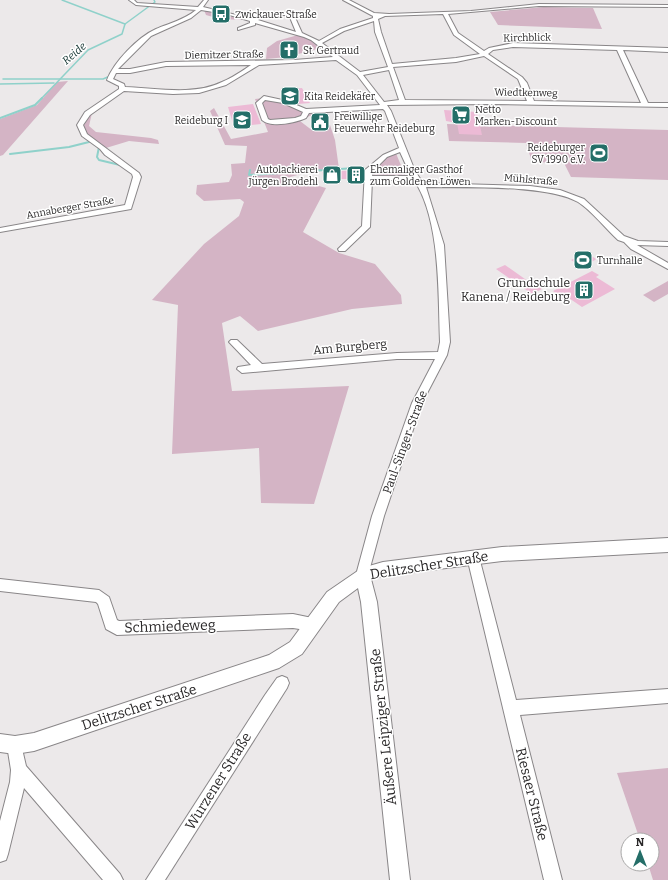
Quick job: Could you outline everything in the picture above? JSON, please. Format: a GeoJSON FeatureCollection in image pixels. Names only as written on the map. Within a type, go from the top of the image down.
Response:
{"type":"FeatureCollection","features":[{"type":"Feature","properties":{"kind":"main road","name":"Delitzscher Straße"},"geometry":{"type":"LineString","coordinates":[[4,744],[34,742],[273,662],[296,648],[333,597],[362,575],[383,569],[473,557],[529,552],[668,545]]}},
{"type":"Feature","properties":{"kind":"main road","name":"Äußere Leipziger Straße"},"geometry":{"type":"LineString","coordinates":[[362,575],[369,602],[400,880]]}},
{"type":"Feature","properties":{"kind":"street","name":"Paul-Singer-Straße"},"geometry":{"type":"LineString","coordinates":[[131,0],[136,4],[200,8],[227,13],[252,22],[300,34],[313,39],[359,74],[390,113],[402,149],[418,182],[440,245],[445,342],[442,355],[417,403],[378,516],[362,575]]}},
{"type":"Feature","properties":{"kind":"street"},"geometry":{"type":"LineString","coordinates":[[156,5],[178,0]]}},
{"type":"Feature","properties":{"kind":"street"},"geometry":{"type":"LineString","coordinates":[[206,0],[200,8],[178,24],[154,32],[141,40],[135,48],[118,62],[110,80],[122,87],[130,89],[175,91],[207,89],[223,84],[258,63]]}},
{"type":"Feature","properties":{"kind":"street"},"geometry":{"type":"LineString","coordinates":[[345,0],[371,12],[389,15],[484,11],[538,5],[668,6]]}},
{"type":"Feature","properties":{"kind":"street"},"geometry":{"type":"LineString","coordinates":[[319,43],[371,12]]}},
{"type":"Feature","properties":{"kind":"street"},"geometry":{"type":"LineString","coordinates":[[371,12],[403,102]]}},
{"type":"Feature","properties":{"kind":"street"},"geometry":{"type":"LineString","coordinates":[[240,29],[253,24],[252,22],[263,14],[291,13],[300,34]]}},
{"type":"Feature","properties":{"kind":"street"},"geometry":{"type":"LineString","coordinates":[[445,13],[457,35],[520,78],[524,83],[531,102]]}},
{"type":"Feature","properties":{"kind":"street","name":"Kirchblick"},"geometry":{"type":"LineString","coordinates":[[390,67],[452,61],[484,54],[491,49],[517,45],[668,50]]}},
{"type":"Feature","properties":{"kind":"street"},"geometry":{"type":"LineString","coordinates":[[619,48],[645,104]]}},
{"type":"Feature","properties":{"kind":"street","name":"Diemitzer Straße"},"geometry":{"type":"LineString","coordinates":[[114,71],[130,71],[166,64],[258,63],[336,58]]}},
{"type":"Feature","properties":{"kind":"street"},"geometry":{"type":"LineString","coordinates":[[359,74],[390,67]]}},
{"type":"Feature","properties":{"kind":"street","name":"Annaberger Straße"},"geometry":{"type":"LineString","coordinates":[[0,230],[128,207],[137,177],[135,173],[107,154],[102,148],[84,135],[80,125],[86,113],[110,100],[122,87]]}},
{"type":"Feature","properties":{"kind":"street"},"geometry":{"type":"LineString","coordinates":[[306,111],[304,117],[300,119],[269,122],[265,120],[259,103],[264,98],[285,102],[293,107],[306,111],[384,105]]}},
{"type":"Feature","properties":{"kind":"street","name":"Wiedtkenweg"},"geometry":{"type":"LineString","coordinates":[[384,105],[403,102],[531,102],[668,105]]}},
{"type":"Feature","properties":{"kind":"street"},"geometry":{"type":"LineString","coordinates":[[342,249],[366,227],[369,170],[390,153],[402,149]]}},
{"type":"Feature","properties":{"kind":"street","name":"Mühlstraße"},"geometry":{"type":"LineString","coordinates":[[369,178],[530,188],[568,194],[581,200],[618,236],[628,241],[634,247],[668,266]]}},
{"type":"Feature","properties":{"kind":"street"},"geometry":{"type":"LineString","coordinates":[[628,241],[668,244]]}},
{"type":"Feature","properties":{"kind":"street"},"geometry":{"type":"LineString","coordinates":[[234,342],[260,368]]}},
{"type":"Feature","properties":{"kind":"street","name":"Am Burgberg"},"geometry":{"type":"LineString","coordinates":[[242,369],[397,356],[442,355]]}},
{"type":"Feature","properties":{"kind":"street","name":"Riesaer Straße"},"geometry":{"type":"LineString","coordinates":[[473,557],[553,880]]}},
{"type":"Feature","properties":{"kind":"street","name":"Schmiedeweg"},"geometry":{"type":"LineString","coordinates":[[0,585],[99,596],[104,601],[111,624],[117,628],[293,621],[312,624]]}},
{"type":"Feature","properties":{"kind":"street","name":"Wurzener Straße"},"geometry":{"type":"LineString","coordinates":[[155,880],[282,683]]}},
{"type":"Feature","properties":{"kind":"street"},"geometry":{"type":"LineString","coordinates":[[510,708],[668,696]]}},
{"type":"Feature","properties":{"kind":"street"},"geometry":{"type":"LineString","coordinates":[[4,744],[19,770],[114,880]]}},
{"type":"Feature","properties":{"kind":"street"},"geometry":{"type":"LineString","coordinates":[[0,854],[18,782],[19,770]]}},
{"type":"Feature","properties":{"kind":"shaded area"},"geometry":{"type":"Polygon","coordinates":[[[544,7],[593,8],[602,29],[498,25],[490,12],[544,7]]]}},
{"type":"Feature","properties":{"kind":"shaded area"},"geometry":{"type":"Polygon","coordinates":[[[204,10],[244,20],[220,19],[206,15],[204,10]]]}},
{"type":"Feature","properties":{"kind":"shaded area"},"geometry":{"type":"Polygon","coordinates":[[[298,35],[310,39],[321,48],[287,57],[266,59],[267,48],[277,41],[298,35]]]}},
{"type":"Feature","properties":{"kind":"shaded area"},"geometry":{"type":"Polygon","coordinates":[[[68,81],[3,155],[0,156],[0,119],[37,105],[57,82],[68,81]]]}},
{"type":"Feature","properties":{"kind":"shaded area"},"geometry":{"type":"Polygon","coordinates":[[[264,98],[285,102],[302,111],[321,110],[300,121],[313,131],[330,125],[335,140],[339,169],[305,173],[290,177],[289,181],[291,184],[308,183],[326,188],[303,232],[339,253],[375,264],[401,295],[402,304],[352,309],[258,331],[240,316],[222,323],[232,391],[349,386],[314,504],[261,503],[259,448],[172,454],[178,305],[152,300],[204,244],[239,216],[244,202],[240,199],[204,201],[196,194],[197,185],[229,182],[232,175],[231,164],[245,163],[247,146],[225,145],[210,111],[214,108],[231,139],[268,132],[255,99],[264,98]]]}},
{"type":"Feature","properties":{"kind":"shaded area"},"geometry":{"type":"Polygon","coordinates":[[[92,113],[89,126],[96,132],[151,138],[158,140],[159,144],[129,141],[106,148],[86,134],[83,121],[92,113]]]}},
{"type":"Feature","properties":{"kind":"shaded area","name":"Reideburger SV 1990 e.V."},"geometry":{"type":"Polygon","coordinates":[[[447,124],[668,130],[668,180],[571,177],[564,163],[532,162],[526,143],[449,141],[447,124]]]}},
{"type":"Feature","properties":{"kind":"shaded area"},"geometry":{"type":"Polygon","coordinates":[[[395,151],[405,175],[375,176],[372,169],[376,164],[395,151]]]}},
{"type":"Feature","properties":{"kind":"shaded area"},"geometry":{"type":"Polygon","coordinates":[[[668,281],[668,294],[654,302],[643,295],[668,281]]]}},
{"type":"Feature","properties":{"kind":"shaded area"},"geometry":{"type":"Polygon","coordinates":[[[668,768],[668,880],[653,880],[650,872],[660,872],[660,832],[637,832],[617,773],[668,768]]]}},
{"type":"Feature","properties":{"kind":"building"},"geometry":{"type":"Polygon","coordinates":[[[302,88],[310,103],[295,103],[288,89],[302,88]]]}},
{"type":"Feature","properties":{"kind":"building"},"geometry":{"type":"Polygon","coordinates":[[[253,104],[261,124],[234,127],[228,107],[253,104]]]}},
{"type":"Feature","properties":{"kind":"building"},"geometry":{"type":"Polygon","coordinates":[[[444,110],[477,112],[482,135],[459,134],[457,123],[446,121],[444,110]]]}},
{"type":"Feature","properties":{"kind":"building","name":"Freiwillige Feuerwehr Reideburg"},"geometry":{"type":"Polygon","coordinates":[[[321,117],[328,124],[319,126],[312,119],[321,117]]]}},
{"type":"Feature","properties":{"kind":"building"},"geometry":{"type":"Polygon","coordinates":[[[360,170],[362,179],[323,179],[322,172],[360,170]]]}},
{"type":"Feature","properties":{"kind":"building","name":"Turnhalle"},"geometry":{"type":"Polygon","coordinates":[[[587,253],[596,259],[582,267],[571,260],[587,253]]]}},
{"type":"Feature","properties":{"kind":"building"},"geometry":{"type":"Polygon","coordinates":[[[505,265],[532,284],[542,289],[532,294],[496,269],[505,265]]]}},
{"type":"Feature","properties":{"kind":"building","name":"Grundschule Kanena / Reideburg"},"geometry":{"type":"Polygon","coordinates":[[[592,271],[599,275],[596,277],[615,289],[582,307],[563,294],[560,296],[553,291],[592,271]]]}},
{"type":"Feature","properties":{"kind":"waterway"},"geometry":{"type":"LineString","coordinates":[[62,0],[125,24]]}},
{"type":"Feature","properties":{"kind":"waterway","name":"Reide"},"geometry":{"type":"LineString","coordinates":[[125,24],[155,2],[154,0]]}},
{"type":"Feature","properties":{"kind":"waterway","name":"Reide"},"geometry":{"type":"LineString","coordinates":[[60,79],[88,50],[122,34],[125,24]]}},
{"type":"Feature","properties":{"kind":"waterway"},"geometry":{"type":"LineString","coordinates":[[60,79],[103,79],[110,76]]}},
{"type":"Feature","properties":{"kind":"waterway"},"geometry":{"type":"LineString","coordinates":[[3,79],[60,79]]}},
{"type":"Feature","properties":{"kind":"waterway","name":"Reide"},"geometry":{"type":"LineString","coordinates":[[41,99],[60,79]]}},
{"type":"Feature","properties":{"kind":"waterway"},"geometry":{"type":"LineString","coordinates":[[0,84],[54,83]]}},
{"type":"Feature","properties":{"kind":"waterway","name":"Reide"},"geometry":{"type":"LineString","coordinates":[[0,118],[35,105],[41,99]]}},
{"type":"Feature","properties":{"kind":"waterway"},"geometry":{"type":"LineString","coordinates":[[10,154],[69,147],[89,142]]}},
{"type":"Feature","properties":{"kind":"waterway"},"geometry":{"type":"LineString","coordinates":[[99,147],[97,157],[99,160],[120,165]]}},
{"type":"Feature","properties":{"kind":"waterway"},"geometry":{"type":"LineString","coordinates":[[250,170],[249,175],[355,168]]}},
{"type":"Feature","properties":{"kind":"place","name":"Zwickauer Straße"},"geometry":{"type":"Point","coordinates":[221,14]}},
{"type":"Feature","properties":{"kind":"place","name":"St. Gertraud"},"geometry":{"type":"Point","coordinates":[289,50]}},
{"type":"Feature","properties":{"kind":"place","name":"Kita Reidekäfer"},"geometry":{"type":"Point","coordinates":[290,96]}},
{"type":"Feature","properties":{"kind":"place","name":"Netto Marken-Discount"},"geometry":{"type":"Point","coordinates":[461,115]}},
{"type":"Feature","properties":{"kind":"place","name":"Reideburg I"},"geometry":{"type":"Point","coordinates":[242,120]}},
{"type":"Feature","properties":{"kind":"place","name":"Freiwillige Feuerwehr Reideburg"},"geometry":{"type":"Point","coordinates":[320,122]}},
{"type":"Feature","properties":{"kind":"place","name":"Reideburger SV 1990 e.V."},"geometry":{"type":"Point","coordinates":[599,153]}},
{"type":"Feature","properties":{"kind":"place","name":"Autolackierei Jürgen Brodehl"},"geometry":{"type":"Point","coordinates":[332,175]}},
{"type":"Feature","properties":{"kind":"place","name":"Ehemaliger Gasthof zum Goldenen Löwen"},"geometry":{"type":"Point","coordinates":[356,175]}},
{"type":"Feature","properties":{"kind":"place","name":"Turnhalle"},"geometry":{"type":"Point","coordinates":[583,260]}},
{"type":"Feature","properties":{"kind":"place","name":"Grundschule Kanena / Reideburg"},"geometry":{"type":"Point","coordinates":[584,290]}}]}
